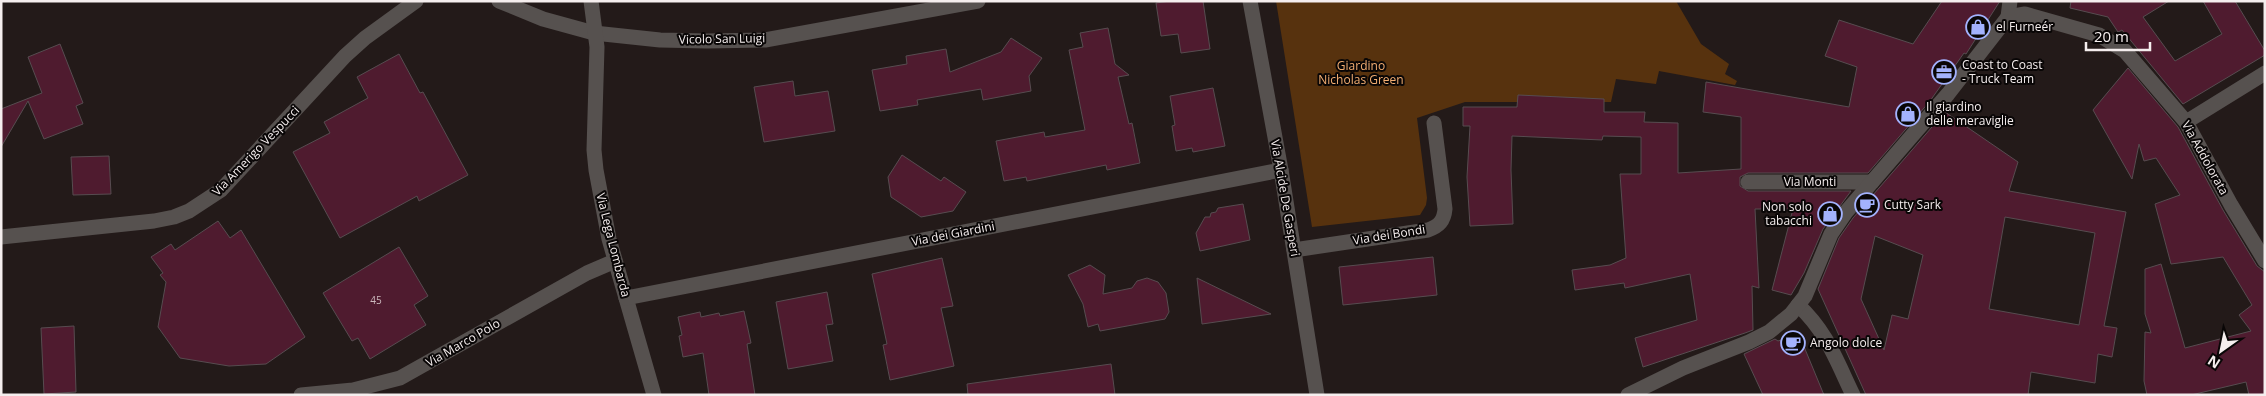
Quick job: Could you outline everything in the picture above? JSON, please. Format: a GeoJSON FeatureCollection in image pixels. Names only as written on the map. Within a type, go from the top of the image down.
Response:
{"type":"FeatureCollection","features":[{"type":"Feature","properties":{"kind":"street","name":"Via Amerigo Vespucci"},"geometry":{"type":"LineString","coordinates":[[1,237],[154,221],[190,211],[221,190],[365,38],[416,1]]}},
{"type":"Feature","properties":{"kind":"street","name":"Vicolo San Luigi"},"geometry":{"type":"LineString","coordinates":[[499,1],[543,19],[594,33],[660,40],[765,40],[978,1]]}},
{"type":"Feature","properties":{"kind":"street","name":"Via Lega Lombarda"},"geometry":{"type":"LineString","coordinates":[[591,1],[597,47],[594,150],[596,170],[615,262],[654,395]]}},
{"type":"Feature","properties":{"kind":"street","name":"Via Alcide De Gasperi"},"geometry":{"type":"LineString","coordinates":[[1250,1],[1281,170],[1317,395]]}},
{"type":"Feature","properties":{"kind":"street"},"geometry":{"type":"LineString","coordinates":[[1628,395],[1683,368],[1769,332],[1784,320],[1805,296],[1831,234],[1846,212],[1948,94],[2008,17],[2010,1]]}},
{"type":"Feature","properties":{"kind":"street","name":"Via Addolorata"},"geometry":{"type":"LineString","coordinates":[[2008,17],[2025,14],[2099,35],[2125,51],[2186,122],[2231,205],[2265,261]]}},
{"type":"Feature","properties":{"kind":"street"},"geometry":{"type":"LineString","coordinates":[[2186,122],[2265,72]]}},
{"type":"Feature","properties":{"kind":"street","name":"Via dei Bondi"},"geometry":{"type":"LineString","coordinates":[[1294,250],[1428,230],[1439,224],[1444,215],[1445,208],[1434,123]]}},
{"type":"Feature","properties":{"kind":"street","name":"Via dei Giardini"},"geometry":{"type":"LineString","coordinates":[[626,298],[1281,170]]}},
{"type":"Feature","properties":{"kind":"street","name":"Via Monti"},"geometry":{"type":"LineString","coordinates":[[1748,182],[1872,182]]}},
{"type":"Feature","properties":{"kind":"street","name":"Via Marco Polo"},"geometry":{"type":"LineString","coordinates":[[301,395],[353,390],[400,378],[587,273],[615,262]]}},
{"type":"Feature","properties":{"kind":"street"},"geometry":{"type":"LineString","coordinates":[[1798,305],[1818,325],[1826,337],[1853,395]]}},
{"type":"Feature","properties":{"kind":"green space","name":"Giardino Nicholas Green"},"geometry":{"type":"Polygon","coordinates":[[[1276,1],[1676,1],[1701,44],[1729,64],[1725,74],[1737,81],[1735,85],[1659,71],[1656,84],[1616,79],[1611,102],[1465,102],[1417,118],[1427,198],[1426,205],[1420,215],[1312,227],[1276,1]]]}},
{"type":"Feature","properties":{"kind":"building"},"geometry":{"type":"Polygon","coordinates":[[[1203,1],[1210,49],[1181,53],[1178,34],[1161,36],[1156,3],[1203,1]]]}},
{"type":"Feature","properties":{"kind":"building"},"geometry":{"type":"Polygon","coordinates":[[[1942,1],[2000,1],[1966,54],[1964,53],[1930,101],[1868,173],[1748,173],[1740,177],[1740,186],[1748,191],[1851,191],[1823,229],[1804,273],[1791,295],[1772,290],[1793,209],[1755,209],[1759,288],[1752,286],[1753,330],[1643,367],[1635,338],[1697,320],[1690,274],[1625,288],[1624,283],[1575,290],[1572,270],[1610,265],[1626,258],[1620,174],[1641,174],[1641,137],[1603,136],[1602,140],[1512,136],[1513,224],[1470,226],[1467,177],[1470,126],[1463,126],[1463,107],[1517,107],[1518,95],[1604,99],[1604,112],[1645,112],[1644,122],[1678,123],[1678,173],[1741,169],[1741,117],[1703,112],[1706,82],[1849,107],[1857,67],[1825,56],[1839,20],[1913,44],[1942,1]]]}},
{"type":"Feature","properties":{"kind":"building"},"geometry":{"type":"Polygon","coordinates":[[[2071,1],[2169,1],[2143,17],[2175,61],[2222,34],[2203,1],[2235,1],[2265,51],[2265,55],[2183,104],[2122,30],[2118,32],[2108,17],[2070,8],[2071,1]]]}},
{"type":"Feature","properties":{"kind":"building"},"geometry":{"type":"Polygon","coordinates":[[[1108,28],[1115,64],[1129,75],[1118,77],[1129,124],[1132,123],[1140,163],[1107,170],[1106,165],[1027,181],[1026,177],[1004,181],[996,141],[1044,132],[1045,137],[1085,130],[1069,50],[1083,47],[1080,33],[1108,28]]]}},
{"type":"Feature","properties":{"kind":"building"},"geometry":{"type":"Polygon","coordinates":[[[1011,38],[1042,58],[1029,76],[1031,91],[983,100],[981,89],[917,100],[918,105],[880,111],[872,70],[907,64],[906,56],[946,49],[950,72],[1001,52],[1011,38]]]}},
{"type":"Feature","properties":{"kind":"building"},"geometry":{"type":"Polygon","coordinates":[[[60,44],[83,103],[76,106],[83,124],[44,139],[28,101],[1,147],[1,109],[42,93],[28,57],[60,44]]]}},
{"type":"Feature","properties":{"kind":"building"},"geometry":{"type":"Polygon","coordinates":[[[399,54],[420,93],[423,92],[468,175],[419,201],[417,196],[340,238],[293,152],[330,133],[324,122],[368,98],[357,77],[399,54]]]}},
{"type":"Feature","properties":{"kind":"building"},"geometry":{"type":"Polygon","coordinates":[[[2128,68],[2178,127],[2223,210],[2257,266],[2265,272],[2265,395],[2249,395],[2246,382],[2191,395],[2147,395],[2144,381],[2145,332],[2151,333],[2145,314],[2145,269],[2161,264],[2185,348],[2251,331],[2239,315],[2252,305],[2223,257],[2171,264],[2155,204],[2180,195],[2156,158],[2144,161],[2139,144],[2132,179],[2093,110],[2128,68]]]}},
{"type":"Feature","properties":{"kind":"building"},"geometry":{"type":"Polygon","coordinates":[[[793,81],[795,96],[828,91],[835,131],[764,142],[754,87],[793,81]]]}},
{"type":"Feature","properties":{"kind":"building"},"geometry":{"type":"Polygon","coordinates":[[[1213,88],[1225,146],[1193,152],[1192,148],[1176,151],[1172,126],[1175,125],[1170,96],[1213,88]]]}},
{"type":"Feature","properties":{"kind":"building"},"geometry":{"type":"Polygon","coordinates":[[[1945,112],[2018,162],[2009,191],[2126,212],[2104,326],[2117,328],[2112,357],[2098,354],[2095,383],[2031,372],[2028,395],[1866,395],[1818,289],[1839,238],[1853,218],[1945,112]],[[2005,217],[1989,309],[2079,325],[2095,233],[2005,217]],[[1875,236],[1861,299],[1884,350],[1892,315],[1908,319],[1923,255],[1875,236]]]}},
{"type":"Feature","properties":{"kind":"building"},"geometry":{"type":"Polygon","coordinates":[[[902,155],[941,181],[944,177],[966,192],[953,211],[921,217],[891,197],[888,177],[902,155]]]}},
{"type":"Feature","properties":{"kind":"building"},"geometry":{"type":"Polygon","coordinates":[[[109,156],[111,194],[73,195],[71,157],[109,156]]]}},
{"type":"Feature","properties":{"kind":"building"},"geometry":{"type":"Polygon","coordinates":[[[1243,204],[1250,240],[1200,251],[1196,233],[1205,217],[1210,217],[1211,213],[1216,212],[1218,208],[1243,204]]]}},
{"type":"Feature","properties":{"kind":"building"},"geometry":{"type":"Polygon","coordinates":[[[218,221],[230,238],[241,230],[305,337],[266,364],[229,366],[180,358],[158,327],[166,282],[160,275],[163,273],[151,257],[171,244],[175,250],[218,221]]]}},
{"type":"Feature","properties":{"kind":"building"},"geometry":{"type":"Polygon","coordinates":[[[399,247],[428,296],[414,305],[426,325],[370,359],[358,338],[352,341],[323,293],[399,247]]]}},
{"type":"Feature","properties":{"kind":"building"},"geometry":{"type":"Polygon","coordinates":[[[1433,257],[1437,295],[1343,305],[1339,267],[1433,257]]]}},
{"type":"Feature","properties":{"kind":"building"},"geometry":{"type":"Polygon","coordinates":[[[942,258],[953,306],[941,308],[954,366],[890,380],[883,345],[887,344],[872,274],[942,258]]]}},
{"type":"Feature","properties":{"kind":"building"},"geometry":{"type":"Polygon","coordinates":[[[1090,265],[1105,275],[1103,294],[1132,288],[1137,281],[1147,278],[1158,282],[1166,293],[1169,312],[1165,319],[1100,331],[1098,324],[1088,327],[1083,304],[1068,275],[1090,265]]]}},
{"type":"Feature","properties":{"kind":"building"},"geometry":{"type":"Polygon","coordinates":[[[1197,278],[1271,314],[1202,324],[1197,278]]]}},
{"type":"Feature","properties":{"kind":"building"},"geometry":{"type":"Polygon","coordinates":[[[827,292],[833,324],[826,325],[833,361],[788,369],[776,302],[827,292]]]}},
{"type":"Feature","properties":{"kind":"building"},"geometry":{"type":"Polygon","coordinates":[[[744,311],[751,343],[747,344],[755,395],[709,395],[703,353],[683,357],[679,336],[682,335],[678,317],[700,312],[701,317],[719,313],[720,316],[744,311]]]}},
{"type":"Feature","properties":{"kind":"building"},"geometry":{"type":"Polygon","coordinates":[[[74,326],[76,392],[44,394],[41,328],[74,326]]]}},
{"type":"Feature","properties":{"kind":"building"},"geometry":{"type":"Polygon","coordinates":[[[1792,336],[1800,337],[1824,395],[1763,395],[1744,354],[1775,339],[1778,341],[1792,336]]]}},
{"type":"Feature","properties":{"kind":"building"},"geometry":{"type":"Polygon","coordinates":[[[1111,364],[1115,395],[968,395],[967,384],[1111,364]]]}},
{"type":"Feature","properties":{"kind":"place","name":"el Furneér"},"geometry":{"type":"Point","coordinates":[1978,27]}},
{"type":"Feature","properties":{"kind":"place","name":"Coast to Coast - Truck Team"},"geometry":{"type":"Point","coordinates":[1944,72]}},
{"type":"Feature","properties":{"kind":"place","name":"Il giardino delle meraviglie"},"geometry":{"type":"Point","coordinates":[1908,114]}},
{"type":"Feature","properties":{"kind":"place","name":"Cutty Sark"},"geometry":{"type":"Point","coordinates":[1867,205]}},
{"type":"Feature","properties":{"kind":"place","name":"Non solo tabacchi"},"geometry":{"type":"Point","coordinates":[1830,214]}},
{"type":"Feature","properties":{"kind":"place","name":"Angolo dolce"},"geometry":{"type":"Point","coordinates":[1793,343]}}]}
